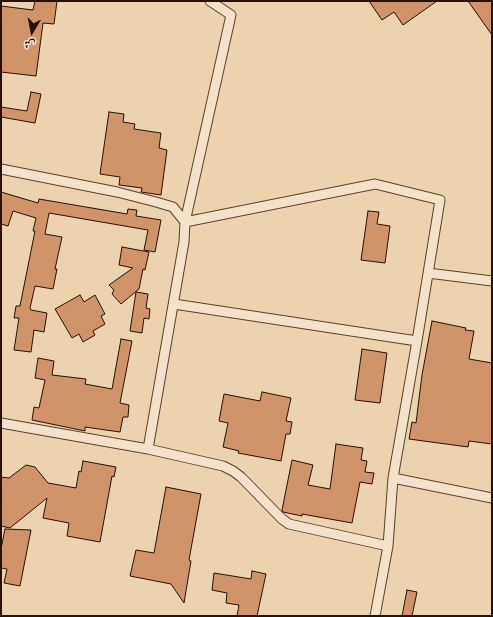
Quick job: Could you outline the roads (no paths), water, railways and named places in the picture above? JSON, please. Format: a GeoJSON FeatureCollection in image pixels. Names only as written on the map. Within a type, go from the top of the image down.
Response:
{"type":"FeatureCollection","features":[{"type":"Feature","properties":{"kind":"street"},"geometry":{"type":"LineString","coordinates":[[148,449],[184,242],[184,222],[231,16],[210,1]]}},
{"type":"Feature","properties":{"kind":"street"},"geometry":{"type":"LineString","coordinates":[[1,170],[71,182],[156,202],[173,207],[184,222]]}},
{"type":"Feature","properties":{"kind":"street"},"geometry":{"type":"LineString","coordinates":[[184,222],[375,184],[440,200],[393,478],[388,546],[375,616]]}},
{"type":"Feature","properties":{"kind":"street"},"geometry":{"type":"LineString","coordinates":[[428,273],[492,281]]}},
{"type":"Feature","properties":{"kind":"street"},"geometry":{"type":"LineString","coordinates":[[174,304],[417,341]]}},
{"type":"Feature","properties":{"kind":"street"},"geometry":{"type":"LineString","coordinates":[[1,423],[148,449],[223,466],[241,477],[282,519],[289,524],[388,546]]}},
{"type":"Feature","properties":{"kind":"street"},"geometry":{"type":"LineString","coordinates":[[393,478],[492,498]]}}]}
